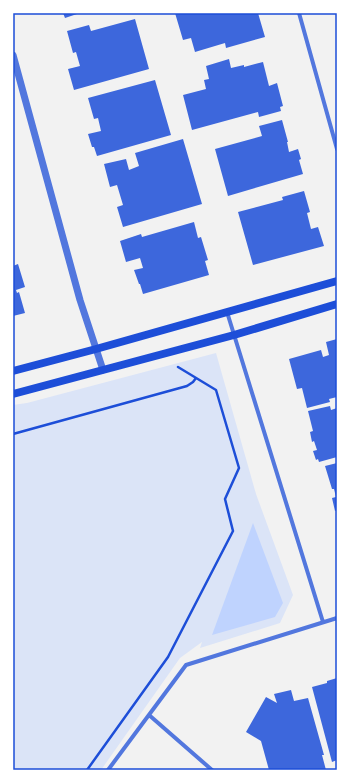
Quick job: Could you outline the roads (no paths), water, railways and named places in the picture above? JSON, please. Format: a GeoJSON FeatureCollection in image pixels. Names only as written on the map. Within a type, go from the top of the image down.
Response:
{"type":"FeatureCollection","features":[{"type":"Feature","properties":{"kind":"main road"},"geometry":{"type":"LineString","coordinates":[[13,371],[337,281]]}},
{"type":"Feature","properties":{"kind":"main road"},"geometry":{"type":"LineString","coordinates":[[13,394],[234,335],[337,304]]}},
{"type":"Feature","properties":{"kind":"street"},"geometry":{"type":"LineString","coordinates":[[299,13],[337,149]]}},
{"type":"Feature","properties":{"kind":"street"},"geometry":{"type":"LineString","coordinates":[[13,55],[80,300],[103,370]]}},
{"type":"Feature","properties":{"kind":"street"},"geometry":{"type":"LineString","coordinates":[[227,312],[324,622]]}},
{"type":"Feature","properties":{"kind":"street"},"geometry":{"type":"LineString","coordinates":[[108,770],[186,665],[337,618]]}},
{"type":"Feature","properties":{"kind":"street"},"geometry":{"type":"LineString","coordinates":[[149,715],[212,770]]}},
{"type":"Feature","properties":{"kind":"water"},"geometry":{"type":"Polygon","coordinates":[[[253,523],[283,603],[275,617],[212,635],[253,523]]]}}]}
